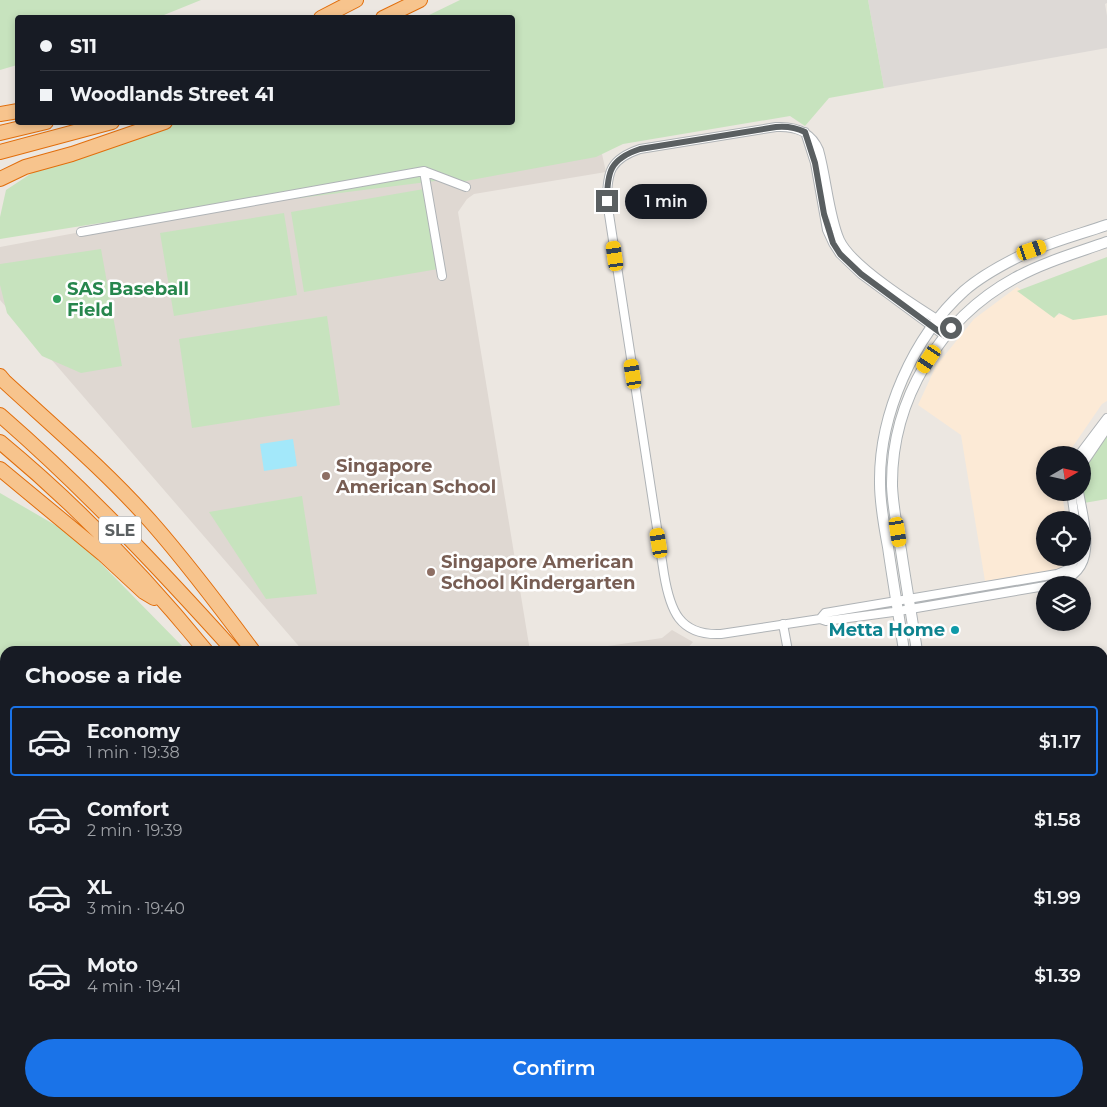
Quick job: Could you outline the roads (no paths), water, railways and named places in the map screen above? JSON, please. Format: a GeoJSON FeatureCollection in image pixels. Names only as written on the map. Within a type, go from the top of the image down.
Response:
{"type":"FeatureCollection","features":[{"type":"Feature","properties":{"kind":"highway"},"geometry":{"type":"LineString","coordinates":[[327,15],[356,0]]}},
{"type":"Feature","properties":{"kind":"highway"},"geometry":{"type":"LineString","coordinates":[[389,15],[420,0]]}},
{"type":"Feature","properties":{"kind":"highway"},"geometry":{"type":"LineString","coordinates":[[0,114],[15,112]]}},
{"type":"Feature","properties":{"kind":"highway"},"geometry":{"type":"LineString","coordinates":[[0,133],[33,125]]}},
{"type":"Feature","properties":{"kind":"highway"},"geometry":{"type":"LineString","coordinates":[[0,152],[101,125]]}},
{"type":"Feature","properties":{"kind":"highway"},"geometry":{"type":"LineString","coordinates":[[0,179],[37,163],[81,151],[156,125]]}},
{"type":"Feature","properties":{"kind":"highway"},"geometry":{"type":"LineString","coordinates":[[0,186],[37,163]]}},
{"type":"Feature","properties":{"kind":"highway"},"geometry":{"type":"LineString","coordinates":[[0,376],[98,468],[152,523],[205,587],[249,646]]}},
{"type":"Feature","properties":{"kind":"highway","name":"SLE"},"geometry":{"type":"LineString","coordinates":[[0,415],[105,514],[229,646]]}},
{"type":"Feature","properties":{"kind":"highway"},"geometry":{"type":"LineString","coordinates":[[0,442],[39,474],[121,554],[172,609],[202,646]]}},
{"type":"Feature","properties":{"kind":"highway"},"geometry":{"type":"LineString","coordinates":[[0,469],[95,547],[144,592],[172,609]]}},
{"type":"Feature","properties":{"kind":"main road"},"geometry":{"type":"LineString","coordinates":[[903,646],[881,502],[880,474],[882,450],[890,416],[906,369],[915,352],[935,324],[964,291],[1003,265],[1032,250],[1107,225]]}},
{"type":"Feature","properties":{"kind":"main road"},"geometry":{"type":"LineString","coordinates":[[917,646],[892,488],[895,443],[911,390],[921,370],[948,332],[974,305],[1015,278],[1040,266],[1107,242]]}},
{"type":"Feature","properties":{"kind":"street"},"geometry":{"type":"LineString","coordinates":[[948,332],[935,324],[868,271],[844,248],[835,222],[819,150],[816,143],[805,132],[793,127],[776,127],[640,149],[622,156],[611,170],[607,183],[607,201],[666,587],[674,610],[682,623],[690,629],[704,634],[721,634],[820,619],[825,613],[897,606],[1036,587]]}},
{"type":"Feature","properties":{"kind":"street"},"geometry":{"type":"LineString","coordinates":[[80,232],[424,171],[466,187]]}},
{"type":"Feature","properties":{"kind":"street"},"geometry":{"type":"LineString","coordinates":[[424,171],[442,276]]}},
{"type":"Feature","properties":{"kind":"street"},"geometry":{"type":"LineString","coordinates":[[1086,446],[1107,418]]}},
{"type":"Feature","properties":{"kind":"street"},"geometry":{"type":"LineString","coordinates":[[1091,452],[1107,428]]}},
{"type":"Feature","properties":{"kind":"street"},"geometry":{"type":"LineString","coordinates":[[1072,576],[1079,571],[1085,559],[1087,549],[1080,501]]}},
{"type":"Feature","properties":{"kind":"street"},"geometry":{"type":"LineString","coordinates":[[910,604],[1057,574],[1069,569],[1071,566]]}},
{"type":"Feature","properties":{"kind":"street"},"geometry":{"type":"LineString","coordinates":[[783,624],[787,646]]}},
{"type":"Feature","properties":{"kind":"water"},"geometry":{"type":"Polygon","coordinates":[[[293,439],[297,466],[264,471],[260,444],[293,439]]]}},
{"type":"Feature","properties":{"kind":"place","name":"SAS Baseball Field"},"geometry":{"type":"Point","coordinates":[57,299]}},
{"type":"Feature","properties":{"kind":"place","name":"Singapore American School"},"geometry":{"type":"Point","coordinates":[326,476]}},
{"type":"Feature","properties":{"kind":"place","name":"Singapore American School Kindergarten"},"geometry":{"type":"Point","coordinates":[431,572]}},
{"type":"Feature","properties":{"kind":"place","name":"Metta Home"},"geometry":{"type":"Point","coordinates":[955,630]}}]}
